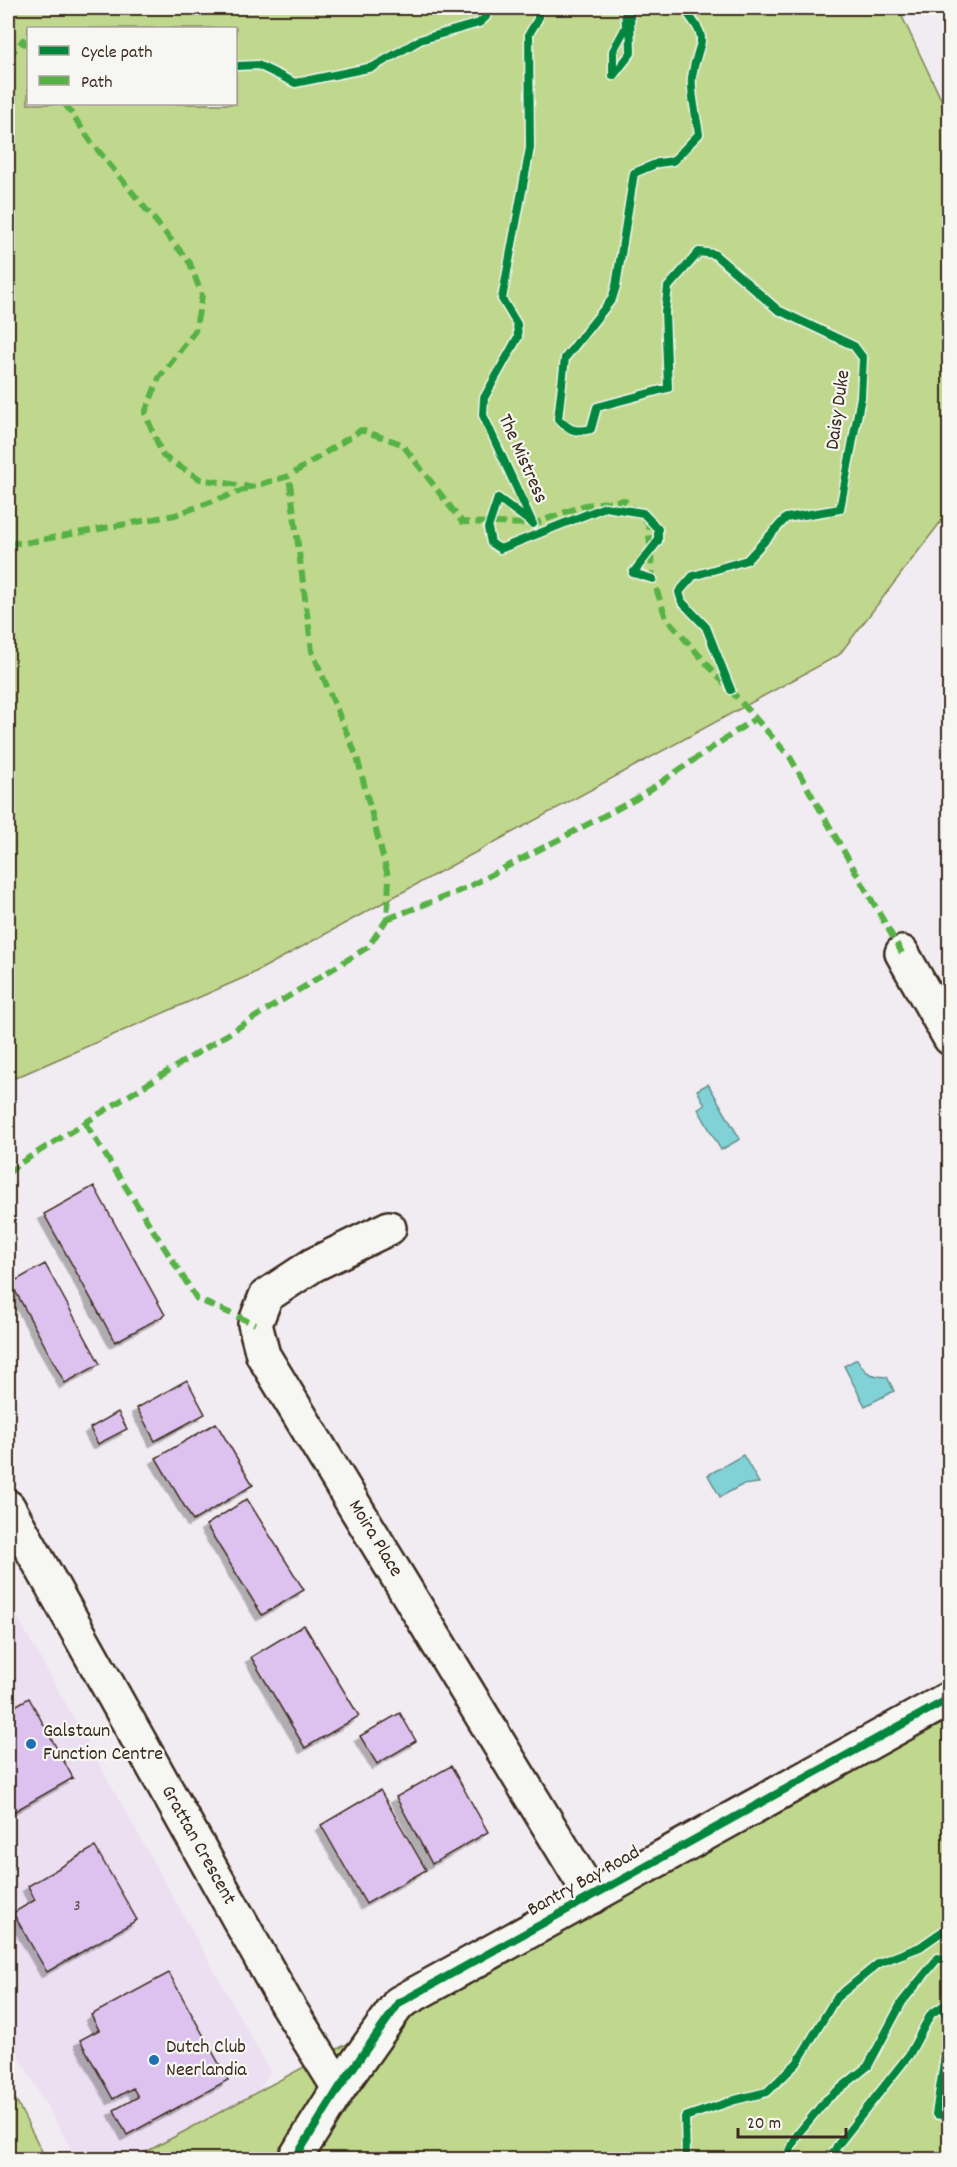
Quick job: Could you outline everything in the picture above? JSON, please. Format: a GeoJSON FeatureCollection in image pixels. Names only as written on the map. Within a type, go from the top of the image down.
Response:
{"type":"FeatureCollection","features":[{"type":"Feature","properties":{"kind":"street"},"geometry":{"type":"LineString","coordinates":[[902,953],[950,1038]]}},
{"type":"Feature","properties":{"kind":"street","name":"Moira Place"},"geometry":{"type":"LineString","coordinates":[[389,1228],[313,1265],[266,1296],[255,1324],[263,1355],[592,1897]]}},
{"type":"Feature","properties":{"kind":"street","name":"Grattan Crescent"},"geometry":{"type":"LineString","coordinates":[[8,1507],[280,1992],[339,2088]]}},
{"type":"Feature","properties":{"kind":"street","name":"Bantry Bay Road"},"geometry":{"type":"LineString","coordinates":[[294,2160],[339,2088],[399,2003],[950,1698]]}},
{"type":"Feature","properties":{"kind":"shaded area"},"geometry":{"type":"Polygon","coordinates":[[[8,1600],[270,2071],[218,2159],[77,2159],[8,2037],[8,1600]]]}},
{"type":"Feature","properties":{"kind":"green space"},"geometry":{"type":"Polygon","coordinates":[[[8,8],[898,8],[949,116],[949,511],[839,655],[250,975],[8,1081],[8,8]]]}},
{"type":"Feature","properties":{"kind":"green space"},"geometry":{"type":"Polygon","coordinates":[[[949,1720],[949,2159],[133,2159],[949,1720]]]}},
{"type":"Feature","properties":{"kind":"green space"},"geometry":{"type":"Polygon","coordinates":[[[8,2085],[46,2159],[8,2159],[8,2085]]]}},
{"type":"Feature","properties":{"kind":"water"},"geometry":{"type":"Polygon","coordinates":[[[708,1084],[740,1139],[721,1150],[698,1109],[705,1105],[697,1090],[708,1084]]]}},
{"type":"Feature","properties":{"kind":"water"},"geometry":{"type":"Polygon","coordinates":[[[857,1359],[869,1373],[887,1377],[894,1391],[865,1406],[844,1366],[857,1359]]]}},
{"type":"Feature","properties":{"kind":"water"},"geometry":{"type":"Polygon","coordinates":[[[743,1455],[759,1483],[742,1485],[720,1497],[708,1475],[743,1455]]]}},
{"type":"Feature","properties":{"kind":"building"},"geometry":{"type":"Polygon","coordinates":[[[94,1186],[165,1315],[115,1342],[44,1214],[94,1186]]]}},
{"type":"Feature","properties":{"kind":"building"},"geometry":{"type":"Polygon","coordinates":[[[45,1264],[100,1364],[65,1383],[11,1283],[45,1264]]]}},
{"type":"Feature","properties":{"kind":"building"},"geometry":{"type":"Polygon","coordinates":[[[187,1380],[205,1414],[155,1441],[137,1408],[187,1380]]]}},
{"type":"Feature","properties":{"kind":"building"},"geometry":{"type":"Polygon","coordinates":[[[118,1412],[127,1429],[98,1444],[90,1428],[118,1412]]]}},
{"type":"Feature","properties":{"kind":"building"},"geometry":{"type":"Polygon","coordinates":[[[216,1423],[253,1485],[193,1521],[156,1458],[216,1423]]]}},
{"type":"Feature","properties":{"kind":"building"},"geometry":{"type":"Polygon","coordinates":[[[247,1499],[304,1590],[262,1615],[206,1525],[247,1499]]]}},
{"type":"Feature","properties":{"kind":"building"},"geometry":{"type":"Polygon","coordinates":[[[304,1625],[359,1716],[305,1748],[251,1657],[304,1625]]]}},
{"type":"Feature","properties":{"kind":"building","name":"Galstaun Function Centre"},"geometry":{"type":"Polygon","coordinates":[[[29,1698],[73,1778],[8,1815],[8,1710],[29,1698]]]}},
{"type":"Feature","properties":{"kind":"building"},"geometry":{"type":"Polygon","coordinates":[[[400,1713],[416,1741],[377,1764],[360,1736],[400,1713]]]}},
{"type":"Feature","properties":{"kind":"building"},"geometry":{"type":"Polygon","coordinates":[[[451,1766],[488,1832],[432,1864],[396,1797],[451,1766]]]}},
{"type":"Feature","properties":{"kind":"building"},"geometry":{"type":"Polygon","coordinates":[[[380,1790],[426,1870],[366,1904],[321,1825],[380,1790]]]}},
{"type":"Feature","properties":{"kind":"building"},"geometry":{"type":"Polygon","coordinates":[[[95,1847],[137,1920],[47,1972],[13,1913],[35,1900],[28,1886],[95,1847]]]}},
{"type":"Feature","properties":{"kind":"building","name":"Dutch Club Neerlandia"},"geometry":{"type":"Polygon","coordinates":[[[169,1973],[228,2080],[127,2135],[114,2110],[138,2097],[133,2088],[113,2099],[80,2040],[99,2030],[91,2015],[169,1973]]]}},
{"type":"Feature","properties":{"kind":"marked path"},"geometry":{"type":"LineString","coordinates":[[8,58],[23,40],[27,46]]}},
{"type":"Feature","properties":{"kind":"marked path"},"geometry":{"type":"LineString","coordinates":[[66,105],[92,143],[190,263],[202,296],[195,331],[159,378],[145,413],[163,456],[200,479],[251,487],[289,476],[361,430],[402,444],[462,522],[533,524],[585,505],[624,500],[648,523],[653,579],[666,618],[790,757],[902,953]]}},
{"type":"Feature","properties":{"kind":"marked path"},"geometry":{"type":"LineString","coordinates":[[8,1174],[17,1165],[368,947],[387,919],[389,880],[357,757],[312,651],[289,476]]}},
{"type":"Feature","properties":{"kind":"marked path"},"geometry":{"type":"LineString","coordinates":[[8,543],[24,543],[175,515],[249,488]]}},
{"type":"Feature","properties":{"kind":"marked path"},"geometry":{"type":"LineString","coordinates":[[387,919],[462,890],[636,799],[756,718]]}},
{"type":"Feature","properties":{"kind":"marked path"},"geometry":{"type":"LineString","coordinates":[[85,1123],[197,1299],[255,1324]]}},
{"type":"Feature","properties":{"kind":"cycle path"},"geometry":{"type":"LineString","coordinates":[[237,66],[258,65],[295,83],[373,67],[420,40],[479,23],[486,17],[488,8]]}},
{"type":"Feature","properties":{"kind":"cycle path","name":"The Mistress"},"geometry":{"type":"LineString","coordinates":[[538,8],[538,19],[529,34],[530,148],[502,299],[517,324],[518,337],[484,398],[483,415],[533,524],[498,498],[488,528],[491,543],[500,549],[605,507],[643,513],[658,529],[658,541],[633,573],[653,579]]}},
{"type":"Feature","properties":{"kind":"cycle path"},"geometry":{"type":"LineString","coordinates":[[625,8],[626,27],[613,51],[613,76],[631,53],[630,8]]}},
{"type":"Feature","properties":{"kind":"cycle path","name":"Daisy Duke"},"geometry":{"type":"LineString","coordinates":[[683,8],[701,35],[692,77],[699,134],[673,161],[658,163],[634,173],[612,299],[565,358],[558,419],[573,430],[591,429],[597,407],[668,388],[665,312],[668,287],[699,252],[714,254],[778,310],[854,346],[863,358],[861,397],[840,509],[786,518],[747,560],[693,576],[679,592],[682,602],[706,627],[731,690]]}},
{"type":"Feature","properties":{"kind":"cycle path"},"geometry":{"type":"LineString","coordinates":[[294,2160],[339,2088],[399,2003],[950,1698]]}},
{"type":"Feature","properties":{"kind":"cycle path"},"geometry":{"type":"LineString","coordinates":[[686,2160],[685,2117],[767,2092],[797,2063],[836,1998],[879,1963],[920,1947],[950,1926]]}},
{"type":"Feature","properties":{"kind":"cycle path"},"geometry":{"type":"LineString","coordinates":[[786,2160],[797,2135],[826,2100],[868,2066],[902,2002],[938,1958],[950,1961]]}},
{"type":"Feature","properties":{"kind":"cycle path"},"geometry":{"type":"LineString","coordinates":[[830,2160],[837,2146],[909,2055],[931,2014],[943,2006],[949,2029],[936,2114],[950,2117]]}},
{"type":"Feature","properties":{"kind":"place","name":"Galstaun Function Centre"},"geometry":{"type":"Point","coordinates":[31,1744]}},
{"type":"Feature","properties":{"kind":"place","name":"Dutch Club Neerlandia"},"geometry":{"type":"Point","coordinates":[154,2060]}}]}
